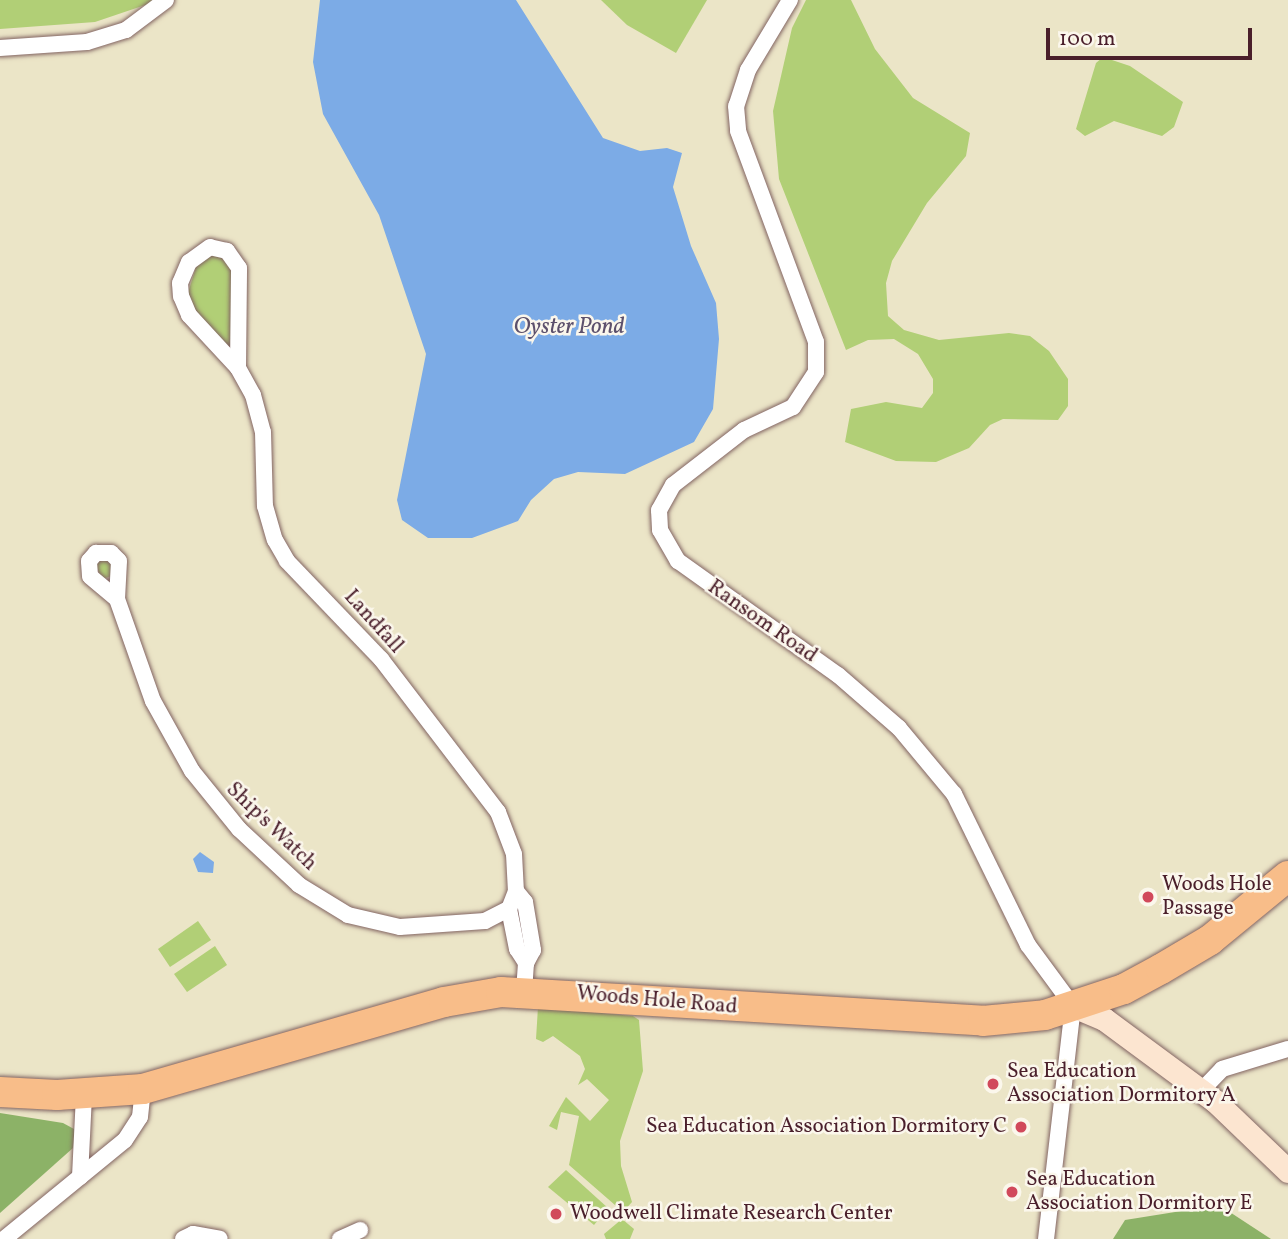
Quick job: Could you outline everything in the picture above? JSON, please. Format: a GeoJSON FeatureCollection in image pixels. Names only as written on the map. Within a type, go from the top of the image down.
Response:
{"type":"FeatureCollection","features":[{"type":"Feature","properties":{"kind":"highway","name":"Woods Hole Road"},"geometry":{"type":"LineString","coordinates":[[0,1092],[84,1095],[143,1089],[525,977],[823,1014],[983,1021],[1045,1014],[1124,989],[1210,940],[1288,876]]}},
{"type":"Feature","properties":{"kind":"main road"},"geometry":{"type":"LineString","coordinates":[[1073,1006],[1104,1018],[1201,1091],[1259,1138],[1288,1171]]}},
{"type":"Feature","properties":{"kind":"street"},"geometry":{"type":"LineString","coordinates":[[0,48],[87,42],[126,30],[166,0]]}},
{"type":"Feature","properties":{"kind":"street","name":"Ransom Road"},"geometry":{"type":"LineString","coordinates":[[790,0],[748,70],[736,106],[747,158],[816,342],[817,372],[793,407],[744,430],[673,485],[659,510],[660,530],[678,561],[838,675],[899,729],[954,794],[1028,945],[1073,1006]]}},
{"type":"Feature","properties":{"kind":"street","name":"Landfall"},"geometry":{"type":"LineString","coordinates":[[237,368],[239,268],[227,251],[211,247],[189,262],[180,283],[181,296],[195,323],[237,368],[262,423],[265,506],[281,552],[381,659],[498,812],[513,853],[516,891],[509,909]]}},
{"type":"Feature","properties":{"kind":"street","name":"Ship's Watch"},"geometry":{"type":"LineString","coordinates":[[117,599],[152,701],[192,771],[239,829],[299,885],[348,915],[400,927],[485,921],[509,909]]}},
{"type":"Feature","properties":{"kind":"street","name":"Landfall"},"geometry":{"type":"LineString","coordinates":[[516,891],[525,902],[533,950],[525,977]]}},
{"type":"Feature","properties":{"kind":"street"},"geometry":{"type":"LineString","coordinates":[[509,909],[525,977]]}},
{"type":"Feature","properties":{"kind":"street"},"geometry":{"type":"LineString","coordinates":[[1046,1239],[1073,1006]]}},
{"type":"Feature","properties":{"kind":"street"},"geometry":{"type":"LineString","coordinates":[[1201,1091],[1222,1069],[1288,1049]]}},
{"type":"Feature","properties":{"kind":"street"},"geometry":{"type":"LineString","coordinates":[[4,1239],[135,1128],[143,1089]]}},
{"type":"Feature","properties":{"kind":"street"},"geometry":{"type":"LineString","coordinates":[[80,1177],[84,1095]]}},
{"type":"Feature","properties":{"kind":"street"},"geometry":{"type":"LineString","coordinates":[[340,1239],[360,1230]]}},
{"type":"Feature","properties":{"kind":"street"},"geometry":{"type":"LineString","coordinates":[[183,1239],[193,1234],[220,1239]]}},
{"type":"Feature","properties":{"kind":"green space"},"geometry":{"type":"Polygon","coordinates":[[[0,0],[160,0],[95,22],[0,29],[0,0]]]}},
{"type":"Feature","properties":{"kind":"green space"},"geometry":{"type":"Polygon","coordinates":[[[601,0],[707,0],[676,53],[627,25],[601,0]]]}},
{"type":"Feature","properties":{"kind":"green space"},"geometry":{"type":"Polygon","coordinates":[[[806,0],[851,0],[875,49],[913,98],[970,133],[966,156],[927,203],[892,261],[886,283],[888,316],[904,330],[939,340],[1009,333],[1030,336],[1049,351],[1068,379],[1068,406],[1058,420],[1003,419],[990,425],[969,448],[936,462],[896,461],[845,442],[851,409],[886,402],[922,408],[933,393],[933,379],[918,354],[894,339],[868,340],[846,350],[779,179],[773,111],[792,28],[806,0]]]}},
{"type":"Feature","properties":{"kind":"green space"},"geometry":{"type":"Polygon","coordinates":[[[1103,57],[1130,66],[1183,102],[1174,127],[1162,136],[1114,121],[1085,136],[1076,129],[1096,63],[1103,57]]]}},
{"type":"Feature","properties":{"kind":"green space"},"geometry":{"type":"Polygon","coordinates":[[[210,255],[221,256],[233,272],[232,351],[196,312],[188,293],[196,267],[210,255]]]}},
{"type":"Feature","properties":{"kind":"green space"},"geometry":{"type":"Polygon","coordinates":[[[112,559],[112,576],[102,579],[94,561],[112,559]]]}},
{"type":"Feature","properties":{"kind":"green space"},"geometry":{"type":"Polygon","coordinates":[[[198,921],[211,940],[170,967],[158,949],[198,921]]]}},
{"type":"Feature","properties":{"kind":"green space"},"geometry":{"type":"Polygon","coordinates":[[[215,946],[227,965],[187,992],[174,974],[215,946]]]}},
{"type":"Feature","properties":{"kind":"green space"},"geometry":{"type":"Polygon","coordinates":[[[538,1007],[633,1016],[639,1020],[643,1071],[620,1141],[621,1166],[632,1202],[623,1212],[569,1165],[579,1116],[561,1112],[557,1130],[549,1126],[566,1097],[590,1121],[609,1100],[587,1079],[578,1085],[585,1069],[580,1056],[553,1036],[543,1042],[536,1039],[538,1007]]]}},
{"type":"Feature","properties":{"kind":"green space"},"geometry":{"type":"Polygon","coordinates":[[[0,1113],[63,1123],[74,1129],[75,1137],[73,1148],[0,1213],[0,1113]]]}},
{"type":"Feature","properties":{"kind":"green space"},"geometry":{"type":"Polygon","coordinates":[[[566,1170],[608,1208],[594,1225],[548,1187],[566,1170]]]}},
{"type":"Feature","properties":{"kind":"green space"},"geometry":{"type":"Polygon","coordinates":[[[1219,1205],[1271,1239],[1113,1239],[1125,1220],[1219,1205]]]}},
{"type":"Feature","properties":{"kind":"green space"},"geometry":{"type":"Polygon","coordinates":[[[622,1219],[634,1229],[630,1239],[606,1239],[604,1234],[622,1219]]]}},
{"type":"Feature","properties":{"kind":"water","name":"Oyster Pond"},"geometry":{"type":"Polygon","coordinates":[[[320,0],[516,0],[603,138],[640,151],[667,148],[682,153],[673,187],[691,246],[716,303],[719,339],[713,409],[694,442],[625,474],[578,472],[554,479],[531,500],[518,521],[472,538],[428,538],[402,520],[397,500],[426,354],[379,215],[323,114],[313,62],[320,0]]]}},
{"type":"Feature","properties":{"kind":"water"},"geometry":{"type":"Polygon","coordinates":[[[200,852],[214,862],[213,873],[198,872],[193,859],[200,852]]]}},
{"type":"Feature","properties":{"kind":"place","name":"Woods Hole Passage"},"geometry":{"type":"Point","coordinates":[1148,897]}},
{"type":"Feature","properties":{"kind":"place","name":"Sea Education Association Dormitory A"},"geometry":{"type":"Point","coordinates":[993,1084]}},
{"type":"Feature","properties":{"kind":"place","name":"Sea Education Association Dormitory C"},"geometry":{"type":"Point","coordinates":[1021,1127]}},
{"type":"Feature","properties":{"kind":"place","name":"Sea Education Association Dormitory E"},"geometry":{"type":"Point","coordinates":[1012,1192]}},
{"type":"Feature","properties":{"kind":"place","name":"Woodwell Climate Research Center"},"geometry":{"type":"Point","coordinates":[556,1214]}}]}
